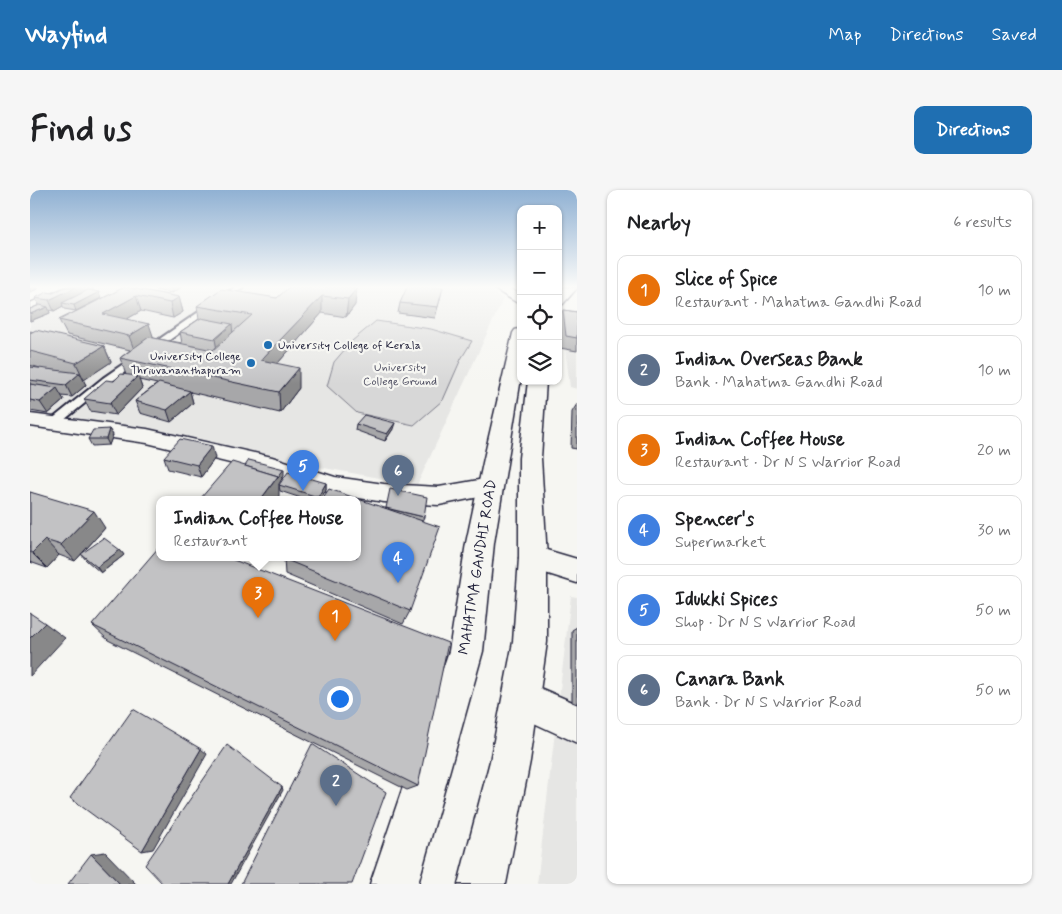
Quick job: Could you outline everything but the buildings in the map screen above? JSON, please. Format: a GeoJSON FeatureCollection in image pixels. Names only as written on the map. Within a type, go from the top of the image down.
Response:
{"type":"FeatureCollection","features":[{"type":"Feature","properties":{"kind":"main road","name":"MAHATMA GANDHI ROAD"},"geometry":{"type":"LineString","coordinates":[[394,884],[466,651],[480,543],[520,340]]}},
{"type":"Feature","properties":{"kind":"main road"},"geometry":{"type":"LineString","coordinates":[[489,881],[530,642],[533,558],[530,458],[537,385]]}},
{"type":"Feature","properties":{"kind":"main road"},"geometry":{"type":"LineString","coordinates":[[38,422],[147,436],[272,465],[334,485],[384,493],[439,496],[490,487]]}},
{"type":"Feature","properties":{"kind":"main road"},"geometry":{"type":"LineString","coordinates":[[533,558],[577,571]]}},
{"type":"Feature","properties":{"kind":"main road"},"geometry":{"type":"LineString","coordinates":[[521,698],[577,724]]}},
{"type":"Feature","properties":{"kind":"lane"},"geometry":{"type":"LineString","coordinates":[[38,422],[107,380],[194,319]]}},
{"type":"Feature","properties":{"kind":"shaded area","name":"University College Thriuvananthapuram"},"geometry":{"type":"Polygon","coordinates":[[[30,319],[494,319],[417,485],[30,414],[30,319]]]}},
{"type":"Feature","properties":{"kind":"shaded area"},"geometry":{"type":"Polygon","coordinates":[[[562,319],[577,319],[577,389],[570,387],[562,319]]]}},
{"type":"Feature","properties":{"kind":"shaded area"},"geometry":{"type":"Polygon","coordinates":[[[571,596],[577,597],[577,884],[537,884],[571,596]]]}},
{"type":"Feature","properties":{"kind":"green space","name":"University College Ground"},"geometry":{"type":"Polygon","coordinates":[[[376,321],[431,329],[472,341],[461,359],[443,400],[414,425],[357,413],[327,386],[334,362],[352,341],[376,321]]]}},
{"type":"Feature","properties":{"kind":"place","name":"University College of Kerala"},"geometry":{"type":"Point","coordinates":[268,345]}},
{"type":"Feature","properties":{"kind":"place","name":"University College Thriuvananthapuram"},"geometry":{"type":"Point","coordinates":[251,363]}},
{"type":"Feature","properties":{"kind":"place","name":"Idukki Spices"},"geometry":{"type":"Point","coordinates":[303,491]}},
{"type":"Feature","properties":{"kind":"place","name":"Canara Bank"},"geometry":{"type":"Point","coordinates":[398,496]}},
{"type":"Feature","properties":{"kind":"place","name":"Spencer's"},"geometry":{"type":"Point","coordinates":[398,583]}},
{"type":"Feature","properties":{"kind":"place","name":"Indian Coffee House"},"geometry":{"type":"Point","coordinates":[258,618]}},
{"type":"Feature","properties":{"kind":"place","name":"Slice of Spice"},"geometry":{"type":"Point","coordinates":[335,641]}},
{"type":"Feature","properties":{"kind":"place","name":"Indian Overseas Bank"},"geometry":{"type":"Point","coordinates":[336,806]}}]}
